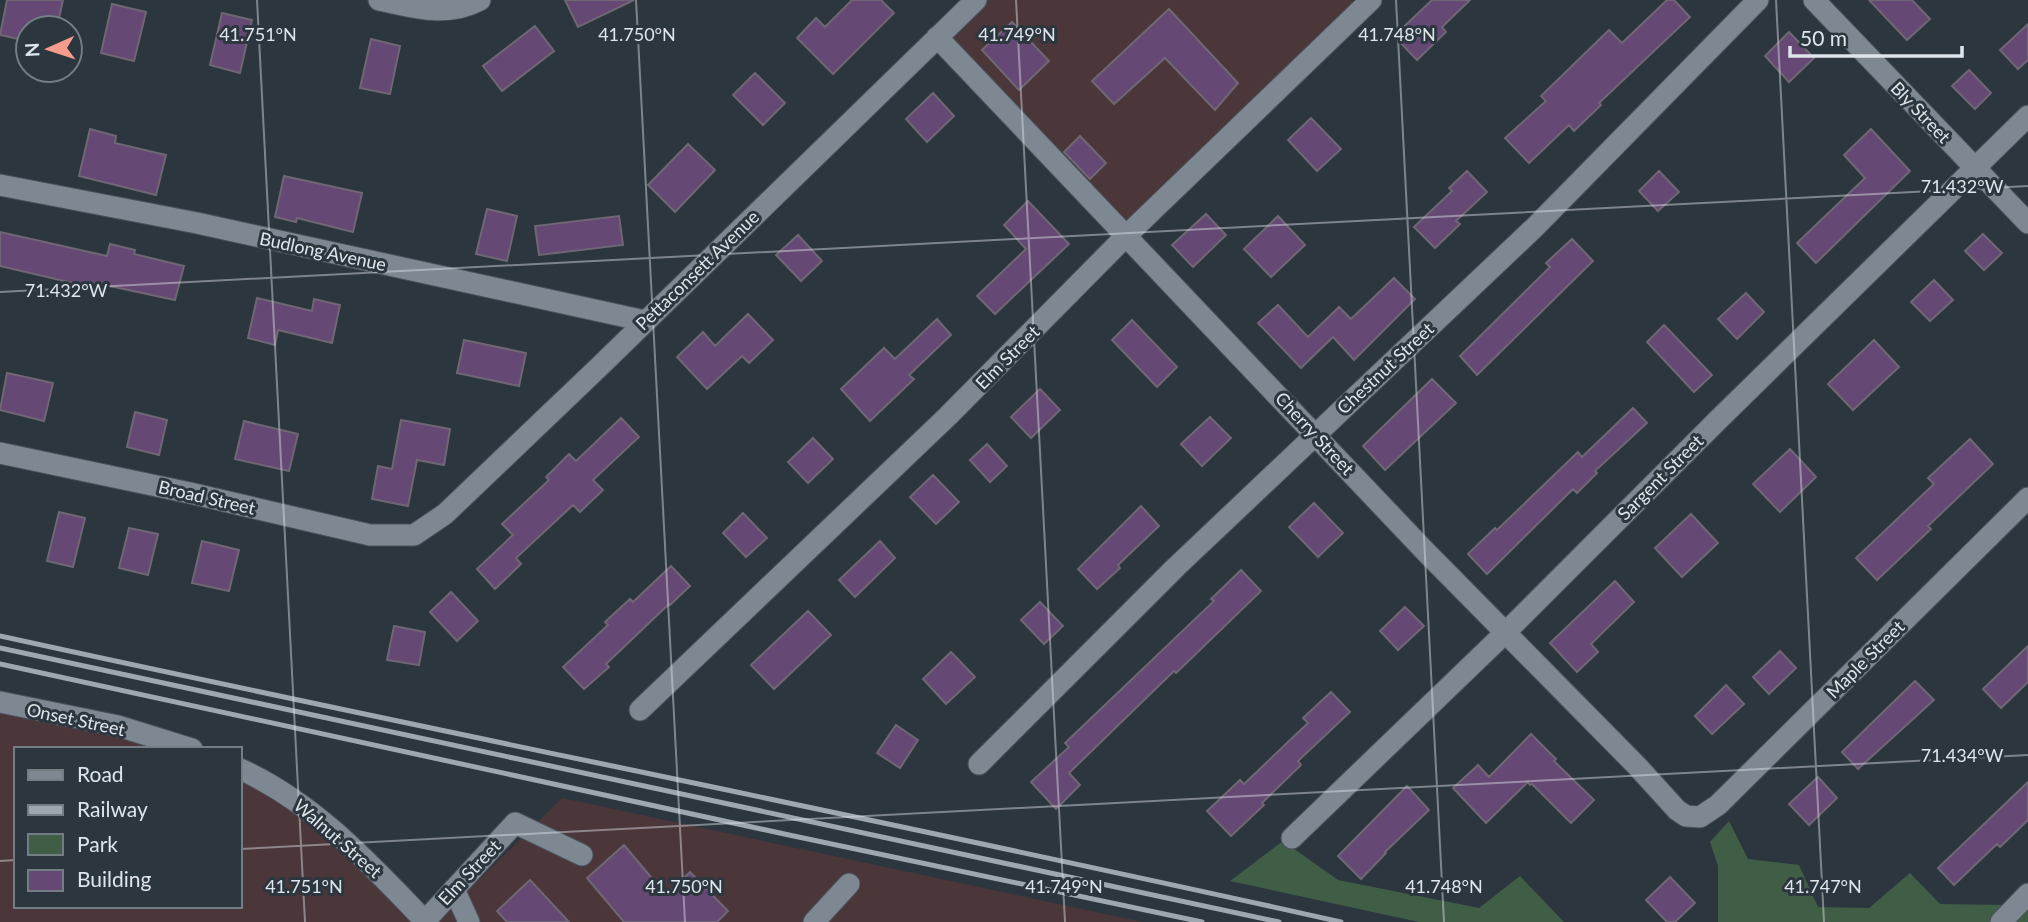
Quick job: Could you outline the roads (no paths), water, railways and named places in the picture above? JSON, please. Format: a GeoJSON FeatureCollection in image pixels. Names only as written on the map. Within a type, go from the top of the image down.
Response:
{"type":"FeatureCollection","features":[{"type":"Feature","properties":{"kind":"street"},"geometry":{"type":"LineString","coordinates":[[379,0],[433,11],[456,10],[480,0]]}},
{"type":"Feature","properties":{"kind":"street","name":"Pettaconsett Avenue"},"geometry":{"type":"LineString","coordinates":[[414,535],[445,514],[600,367],[975,0]]}},
{"type":"Feature","properties":{"kind":"street","name":"Elm Street"},"geometry":{"type":"LineString","coordinates":[[639,710],[948,416],[1363,0]]}},
{"type":"Feature","properties":{"kind":"street","name":"Chestnut Street"},"geometry":{"type":"LineString","coordinates":[[979,764],[1175,567],[1535,227],[1758,0]]}},
{"type":"Feature","properties":{"kind":"street","name":"Bly Street"},"geometry":{"type":"LineString","coordinates":[[1814,0],[2028,223]]}},
{"type":"Feature","properties":{"kind":"street","name":"Cherry Street"},"geometry":{"type":"LineString","coordinates":[[937,37],[1424,550],[1677,810],[1686,816],[1700,817]]}},
{"type":"Feature","properties":{"kind":"street","name":"Sargent Street"},"geometry":{"type":"LineString","coordinates":[[1292,838],[1506,632],[1718,419],[2028,116]]}},
{"type":"Feature","properties":{"kind":"street","name":"Budlong Avenue"},"geometry":{"type":"LineString","coordinates":[[0,185],[197,223],[645,321]]}},
{"type":"Feature","properties":{"kind":"street","name":"Broad Street"},"geometry":{"type":"LineString","coordinates":[[0,453],[190,492],[370,535],[414,535]]}},
{"type":"Feature","properties":{"kind":"street","name":"Maple Street"},"geometry":{"type":"LineString","coordinates":[[1700,817],[1718,805],[2028,498]]}},
{"type":"Feature","properties":{"kind":"street","name":"Onset Street"},"geometry":{"type":"LineString","coordinates":[[0,702],[118,726],[186,747]]}},
{"type":"Feature","properties":{"kind":"street","name":"Walnut Street"},"geometry":{"type":"LineString","coordinates":[[242,770],[286,793],[321,820],[378,871],[425,922]]}},
{"type":"Feature","properties":{"kind":"street","name":"Elm Street"},"geometry":{"type":"LineString","coordinates":[[425,922],[515,823],[582,855]]}},
{"type":"Feature","properties":{"kind":"street"},"geometry":{"type":"LineString","coordinates":[[814,922],[849,884]]}},
{"type":"Feature","properties":{"kind":"street"},"geometry":{"type":"LineString","coordinates":[[454,888],[469,922]]}},
{"type":"Feature","properties":{"kind":"street"},"geometry":{"type":"LineString","coordinates":[[2001,922],[2028,894]]}},
{"type":"Feature","properties":{"kind":"railway"},"geometry":{"type":"LineString","coordinates":[[0,636],[1341,922]]}},
{"type":"Feature","properties":{"kind":"railway"},"geometry":{"type":"LineString","coordinates":[[0,648],[1279,922]]}},
{"type":"Feature","properties":{"kind":"railway"},"geometry":{"type":"LineString","coordinates":[[0,664],[1202,922]]}}]}
